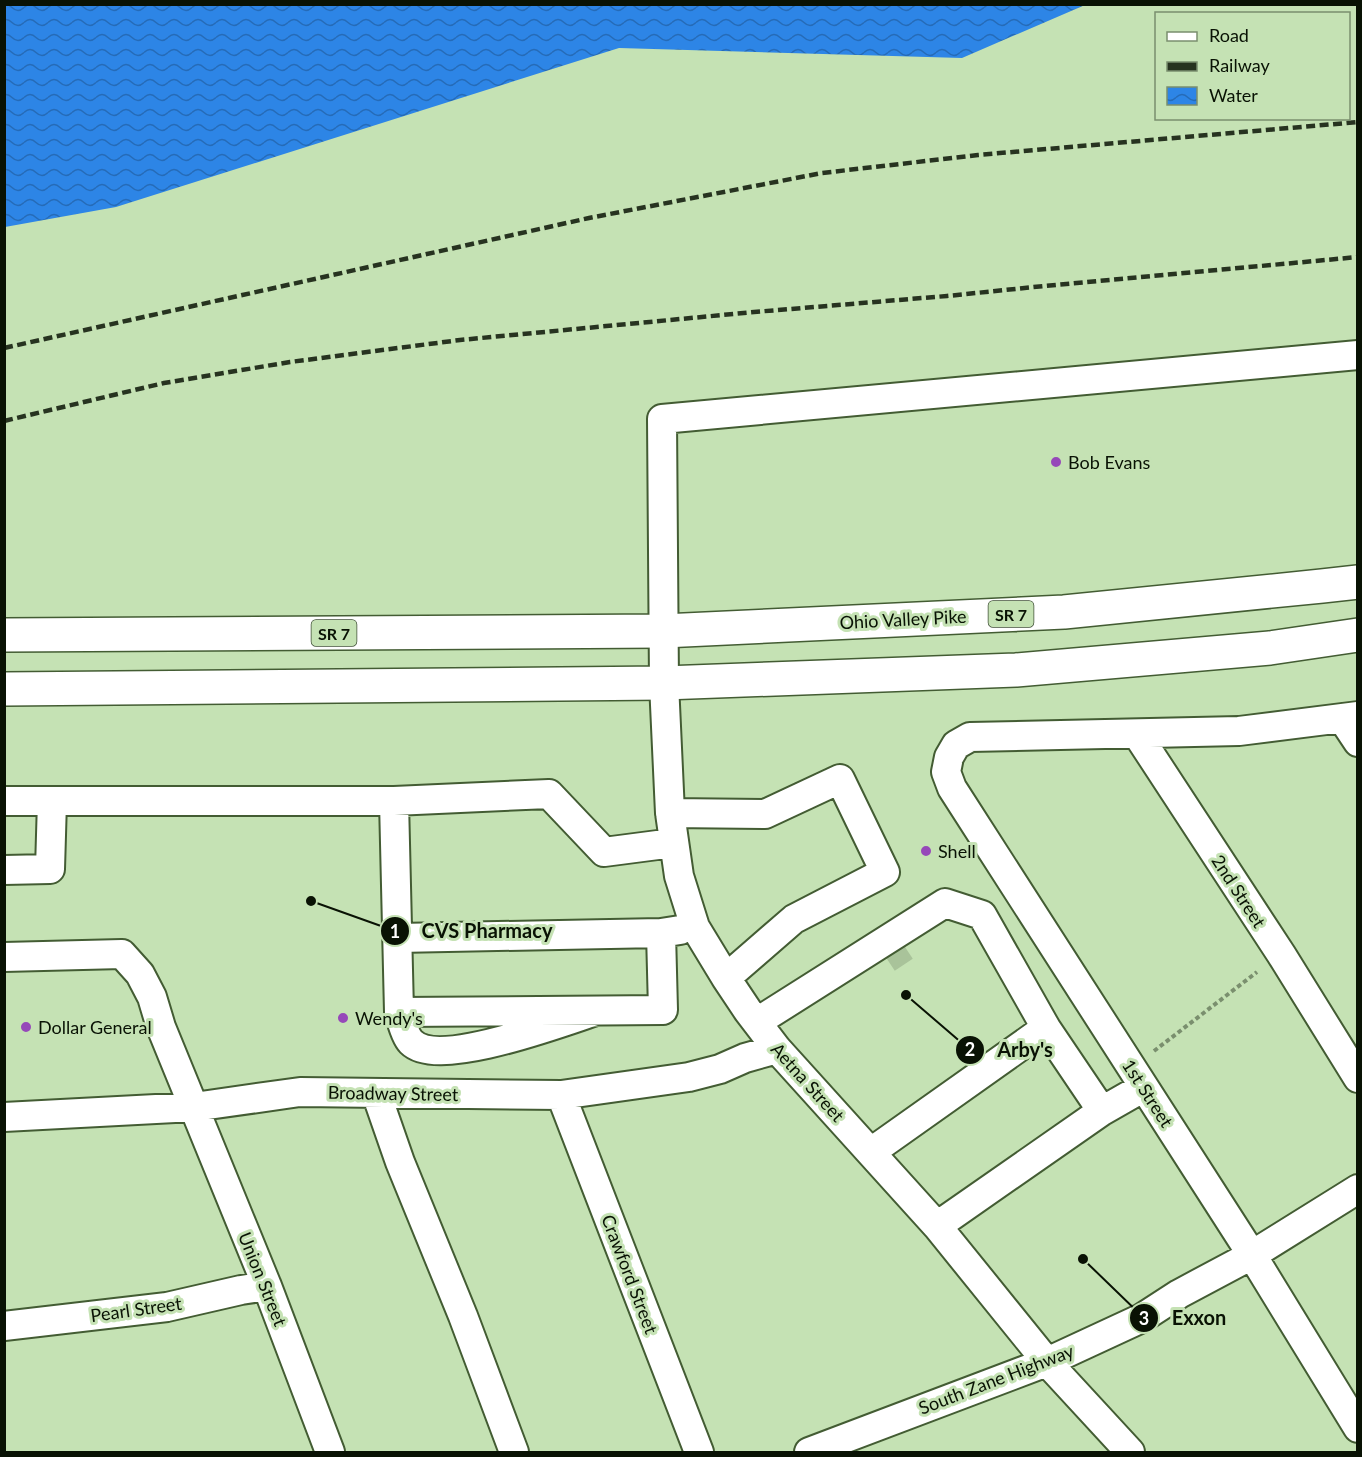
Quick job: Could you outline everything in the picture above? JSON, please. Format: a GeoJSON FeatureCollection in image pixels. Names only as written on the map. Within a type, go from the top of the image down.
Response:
{"type":"FeatureCollection","features":[{"type":"Feature","properties":{"kind":"highway","name":"Ohio Valley Pike"},"geometry":{"type":"LineString","coordinates":[[663,632],[1064,612],[1358,582]]}},
{"type":"Feature","properties":{"kind":"highway","name":"SR 7"},"geometry":{"type":"LineString","coordinates":[[4,635],[663,632]]}},
{"type":"Feature","properties":{"kind":"highway"},"geometry":{"type":"LineString","coordinates":[[4,689],[664,683],[1016,670],[1270,648],[1358,635]]}},
{"type":"Feature","properties":{"kind":"street","name":"Aetna Street"},"geometry":{"type":"LineString","coordinates":[[1130,1452],[1047,1362],[937,1226],[777,1049],[726,978],[695,927],[679,876],[670,813],[664,683],[662,418],[1358,355]]}},
{"type":"Feature","properties":{"kind":"street"},"geometry":{"type":"LineString","coordinates":[[1137,734],[1239,731],[1350,717],[1358,742]]}},
{"type":"Feature","properties":{"kind":"street","name":"1st Street"},"geometry":{"type":"LineString","coordinates":[[1137,734],[970,737],[956,745],[949,757],[946,772],[952,788],[1252,1255],[1358,1428]]}},
{"type":"Feature","properties":{"kind":"street","name":"2nd Street"},"geometry":{"type":"LineString","coordinates":[[1137,734],[1281,954],[1358,1078]]}},
{"type":"Feature","properties":{"kind":"street"},"geometry":{"type":"LineString","coordinates":[[670,813],[765,814],[840,780],[885,872],[794,919],[726,978]]}},
{"type":"Feature","properties":{"kind":"street"},"geometry":{"type":"LineString","coordinates":[[4,801],[394,801],[549,794],[604,852],[673,843]]}},
{"type":"Feature","properties":{"kind":"street"},"geometry":{"type":"LineString","coordinates":[[4,870],[50,868],[52,801]]}},
{"type":"Feature","properties":{"kind":"street"},"geometry":{"type":"LineString","coordinates":[[394,801],[399,1012],[401,1023],[411,1042],[428,1050],[465,1048],[506,1040],[596,1011]]}},
{"type":"Feature","properties":{"kind":"street"},"geometry":{"type":"LineString","coordinates":[[757,1022],[945,903],[982,915],[1046,1028],[1102,1111]]}},
{"type":"Feature","properties":{"kind":"street"},"geometry":{"type":"LineString","coordinates":[[790,1001],[822,1003],[936,927],[955,923],[974,929],[1018,996],[1031,1002]]}},
{"type":"Feature","properties":{"kind":"street"},"geometry":{"type":"LineString","coordinates":[[398,938],[661,933],[695,927]]}},
{"type":"Feature","properties":{"kind":"street"},"geometry":{"type":"LineString","coordinates":[[399,1012],[663,1010],[661,933]]}},
{"type":"Feature","properties":{"kind":"street","name":"Union Street"},"geometry":{"type":"LineString","coordinates":[[4,957],[122,954],[140,974],[152,997],[161,1027],[267,1286],[321,1451]]}},
{"type":"Feature","properties":{"kind":"street"},"geometry":{"type":"LineString","coordinates":[[871,1152],[1046,1028]]}},
{"type":"Feature","properties":{"kind":"street","name":"Broadway Street"},"geometry":{"type":"LineString","coordinates":[[4,1117],[194,1107],[300,1092],[561,1095],[689,1077],[777,1049]]}},
{"type":"Feature","properties":{"kind":"street"},"geometry":{"type":"LineString","coordinates":[[937,1226],[1102,1111],[1138,1077]]}},
{"type":"Feature","properties":{"kind":"street"},"geometry":{"type":"LineString","coordinates":[[376,1093],[400,1162],[463,1316],[514,1452]]}},
{"type":"Feature","properties":{"kind":"street","name":"Crawford Street"},"geometry":{"type":"LineString","coordinates":[[561,1095],[699,1452]]}},
{"type":"Feature","properties":{"kind":"street","name":"South Zane Highway"},"geometry":{"type":"LineString","coordinates":[[808,1452],[1047,1362],[1142,1318],[1179,1294],[1252,1255],[1358,1189]]}},
{"type":"Feature","properties":{"kind":"street","name":"Pearl Street"},"geometry":{"type":"LineString","coordinates":[[4,1326],[167,1307],[267,1286]]}},
{"type":"Feature","properties":{"kind":"path"},"geometry":{"type":"LineString","coordinates":[[1138,1077],[1281,954]]}},
{"type":"Feature","properties":{"kind":"water"},"geometry":{"type":"Polygon","coordinates":[[[5,4],[1085,5],[962,58],[619,48],[116,207],[5,227],[5,4]]]}},
{"type":"Feature","properties":{"kind":"tunnel"},"geometry":{"type":"LineString","coordinates":[[887,959],[905,947]]}},
{"type":"Feature","properties":{"kind":"railway"},"geometry":{"type":"LineString","coordinates":[[4,348],[589,218],[822,173],[978,155],[1358,122]]}},
{"type":"Feature","properties":{"kind":"railway"},"geometry":{"type":"LineString","coordinates":[[4,421],[164,383],[290,362],[460,340],[1358,257]]}},
{"type":"Feature","properties":{"kind":"place","name":"Bob Evans"},"geometry":{"type":"Point","coordinates":[1056,462]}},
{"type":"Feature","properties":{"kind":"place","name":"Shell"},"geometry":{"type":"Point","coordinates":[926,851]}},
{"type":"Feature","properties":{"kind":"place","name":"CVS Pharmacy"},"geometry":{"type":"Point","coordinates":[311,901]}},
{"type":"Feature","properties":{"kind":"place","name":"Arby's"},"geometry":{"type":"Point","coordinates":[906,995]}},
{"type":"Feature","properties":{"kind":"place","name":"Wendy's"},"geometry":{"type":"Point","coordinates":[343,1018]}},
{"type":"Feature","properties":{"kind":"place","name":"Dollar General"},"geometry":{"type":"Point","coordinates":[26,1027]}},
{"type":"Feature","properties":{"kind":"place","name":"Exxon"},"geometry":{"type":"Point","coordinates":[1083,1259]}}]}
